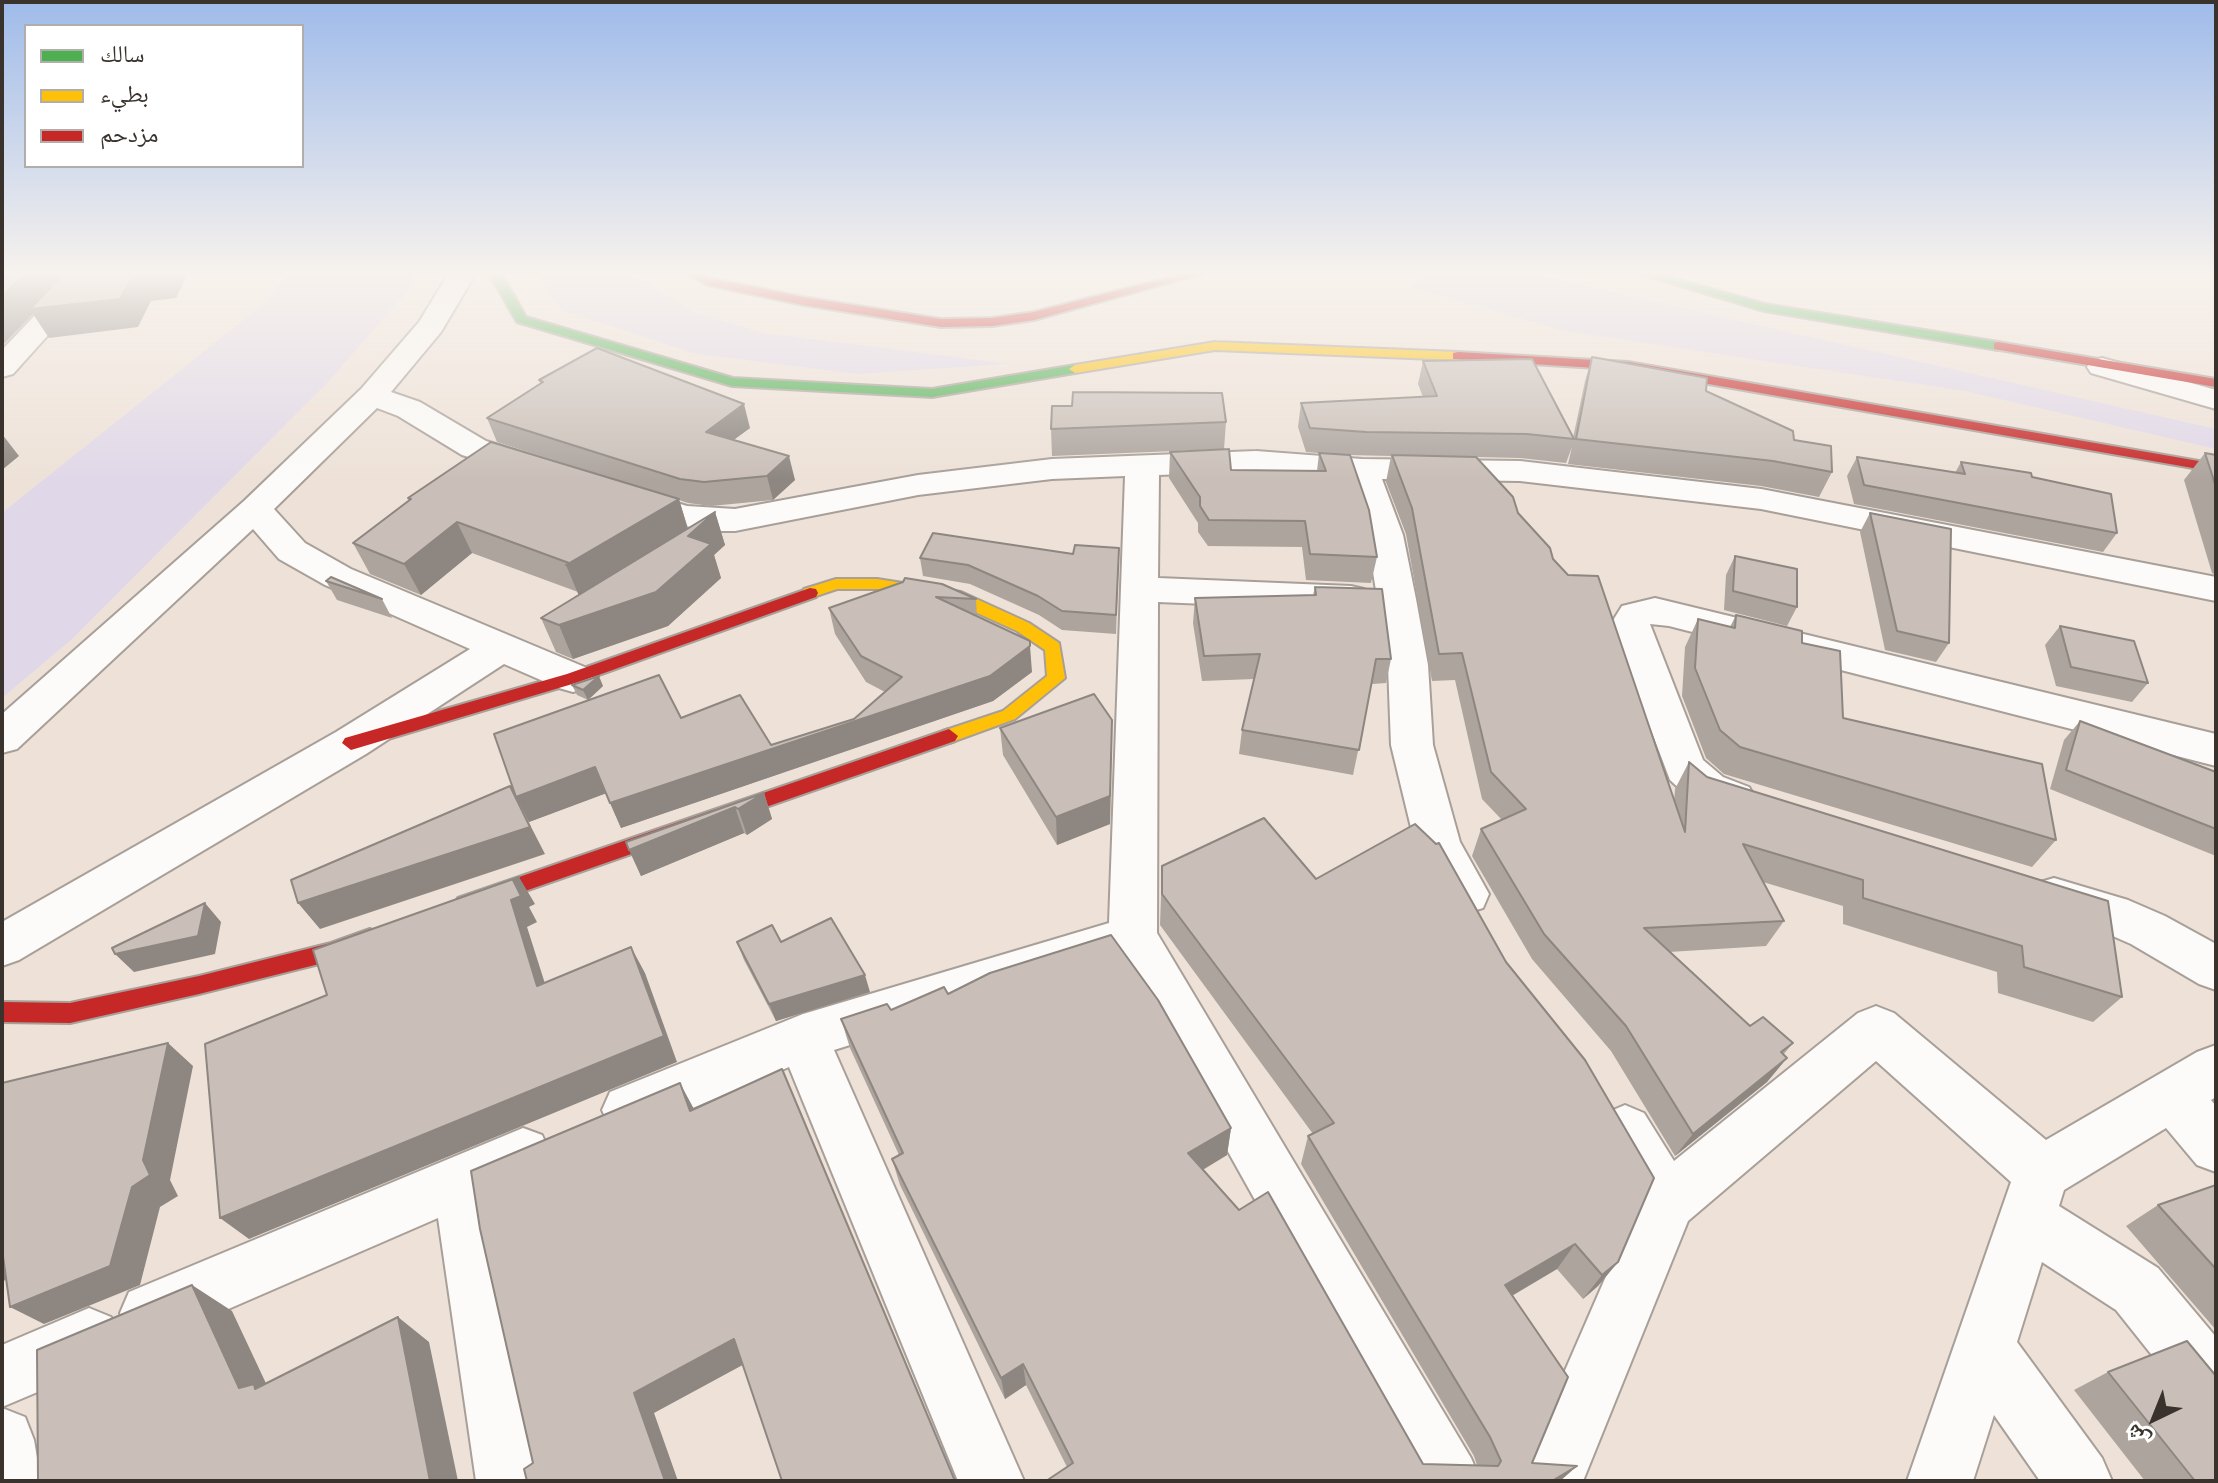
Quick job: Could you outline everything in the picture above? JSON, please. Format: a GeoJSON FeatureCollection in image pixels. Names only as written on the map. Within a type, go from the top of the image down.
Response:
{"type":"FeatureCollection","features":[{"type":"Feature","properties":{"kind":"street"},"geometry":{"type":"LineString","coordinates":[[2,368],[26,342]]}},
{"type":"Feature","properties":{"kind":"street"},"geometry":{"type":"LineString","coordinates":[[2,738],[256,508],[372,396],[417,342]]}},
{"type":"Feature","properties":{"kind":"street"},"geometry":{"type":"LineString","coordinates":[[599,342],[732,382],[932,393],[1215,346],[1411,353],[1628,366],[2216,468]]}},
{"type":"Feature","properties":{"kind":"street"},"geometry":{"type":"LineString","coordinates":[[1980,342],[2216,383]]}},
{"type":"Feature","properties":{"kind":"street"},"geometry":{"type":"LineString","coordinates":[[2064,356],[2216,400]]}},
{"type":"Feature","properties":{"kind":"street"},"geometry":{"type":"LineString","coordinates":[[372,396],[409,409],[474,448],[558,475]]}},
{"type":"Feature","properties":{"kind":"street"},"geometry":{"type":"LineString","coordinates":[[600,489],[682,516],[735,520],[918,485],[1052,469],[1256,461],[1362,469],[1520,471],[1761,499],[2216,589]]}},
{"type":"Feature","properties":{"kind":"street"},"geometry":{"type":"LineString","coordinates":[[1142,464],[1133,936],[1448,1481]]}},
{"type":"Feature","properties":{"kind":"street"},"geometry":{"type":"LineString","coordinates":[[1362,469],[1385,535],[1408,665],[1412,745],[1438,844],[1483,923]]}},
{"type":"Feature","properties":{"kind":"street"},"geometry":{"type":"LineString","coordinates":[[256,508],[275,535],[292,551],[338,577],[573,678]]}},
{"type":"Feature","properties":{"kind":"street"},"geometry":{"type":"LineString","coordinates":[[681,554],[735,520]]}},
{"type":"Feature","properties":{"kind":"street"},"geometry":{"type":"LineString","coordinates":[[351,743],[573,678],[836,584],[877,584],[955,596],[1023,627],[1053,647],[1056,678],[1009,715],[445,911]]}},
{"type":"Feature","properties":{"kind":"street"},"geometry":{"type":"LineString","coordinates":[[1140,589],[1397,599]]}},
{"type":"Feature","properties":{"kind":"street"},"geometry":{"type":"LineString","coordinates":[[1770,810],[1708,789],[1685,769],[1632,630],[1631,622],[1635,615],[1655,610],[1669,613],[2216,750]]}},
{"type":"Feature","properties":{"kind":"street"},"geometry":{"type":"LineString","coordinates":[[2,946],[509,651],[559,629]]}},
{"type":"Feature","properties":{"kind":"street"},"geometry":{"type":"LineString","coordinates":[[2022,887],[2123,919],[2185,949],[2216,969]]}},
{"type":"Feature","properties":{"kind":"street"},"geometry":{"type":"LineString","coordinates":[[2,1012],[70,1013],[316,956],[388,931]]}},
{"type":"Feature","properties":{"kind":"street"},"geometry":{"type":"LineString","coordinates":[[2,1376],[803,1037],[1133,936]]}},
{"type":"Feature","properties":{"kind":"street"},"geometry":{"type":"LineString","coordinates":[[1550,1481],[1667,1202],[1876,1029],[2034,1196],[2137,1289],[2216,1386]]}},
{"type":"Feature","properties":{"kind":"street"},"geometry":{"type":"LineString","coordinates":[[803,1037],[991,1481]]}},
{"type":"Feature","properties":{"kind":"street"},"geometry":{"type":"LineString","coordinates":[[1940,1481],[2034,1196],[2194,1082],[2216,1146]]}},
{"type":"Feature","properties":{"kind":"street"},"geometry":{"type":"LineString","coordinates":[[1605,1097],[1667,1202]]}},
{"type":"Feature","properties":{"kind":"street"},"geometry":{"type":"LineString","coordinates":[[460,1180],[509,1481]]}},
{"type":"Feature","properties":{"kind":"street"},"geometry":{"type":"LineString","coordinates":[[1984,1349],[2079,1481]]}},
{"type":"Feature","properties":{"kind":"street"},"geometry":{"type":"LineString","coordinates":[[2,1440],[8,1481]]}},
{"type":"Feature","properties":{"kind":"shaded area"},"geometry":{"type":"Polygon","coordinates":[[[215,342],[363,342],[330,380],[72,639],[2,698],[2,513],[215,342]]]}},
{"type":"Feature","properties":{"kind":"shaded area"},"geometry":{"type":"Polygon","coordinates":[[[661,342],[837,342],[1009,364],[857,374],[697,354],[661,342]]]}},
{"type":"Feature","properties":{"kind":"shaded area"},"geometry":{"type":"Polygon","coordinates":[[[1640,342],[1834,342],[2216,429],[2216,449],[1965,391],[1640,342]]]}},
{"type":"Feature","properties":{"kind":"building"},"geometry":{"type":"Polygon","coordinates":[[[597,348],[744,404],[706,432],[789,456],[767,476],[704,482],[680,479],[487,418],[543,382],[539,380],[597,348]]]}},
{"type":"Feature","properties":{"kind":"building"},"geometry":{"type":"Polygon","coordinates":[[[1592,357],[1707,378],[1706,391],[1793,431],[1794,440],[1831,446],[1832,472],[1773,461],[1576,439],[1592,357]]]}},
{"type":"Feature","properties":{"kind":"building"},"geometry":{"type":"Polygon","coordinates":[[[1532,359],[1574,439],[1527,434],[1366,432],[1310,428],[1301,403],[1437,396],[1423,361],[1532,359]]]}},
{"type":"Feature","properties":{"kind":"building"},"geometry":{"type":"Polygon","coordinates":[[[1073,392],[1222,393],[1226,422],[1051,429],[1052,406],[1072,406],[1073,392]]]}},
{"type":"Feature","properties":{"kind":"building"},"geometry":{"type":"Polygon","coordinates":[[[491,442],[679,499],[566,565],[569,563],[457,522],[404,564],[353,543],[411,499],[408,498],[491,442]]]}},
{"type":"Feature","properties":{"kind":"building"},"geometry":{"type":"Polygon","coordinates":[[[1229,449],[1231,470],[1326,471],[1319,453],[1350,455],[1369,510],[1377,557],[1310,554],[1305,521],[1209,520],[1200,506],[1200,497],[1170,452],[1229,449]]]}},
{"type":"Feature","properties":{"kind":"building"},"geometry":{"type":"Polygon","coordinates":[[[2205,453],[2216,455],[2216,487],[2205,453]]]}},
{"type":"Feature","properties":{"kind":"building"},"geometry":{"type":"Polygon","coordinates":[[[1392,455],[1476,457],[1513,497],[1518,513],[1550,548],[1553,559],[1568,575],[1598,576],[1685,832],[1689,762],[1707,777],[2108,901],[2122,997],[2024,967],[2022,946],[1863,898],[1863,880],[1743,844],[1784,921],[1644,928],[1750,1026],[1763,1017],[1793,1043],[1781,1052],[1787,1058],[1693,1134],[1626,1026],[1544,934],[1481,829],[1526,809],[1491,772],[1462,653],[1439,654],[1412,508],[1392,455]]]}},
{"type":"Feature","properties":{"kind":"building"},"geometry":{"type":"Polygon","coordinates":[[[1857,457],[1965,474],[1961,462],[2031,473],[2032,477],[2111,494],[2117,533],[1864,485],[1857,457]]]}},
{"type":"Feature","properties":{"kind":"building"},"geometry":{"type":"Polygon","coordinates":[[[715,512],[688,536],[711,544],[656,592],[559,625],[541,618],[715,512]]]}},
{"type":"Feature","properties":{"kind":"building"},"geometry":{"type":"Polygon","coordinates":[[[1870,513],[1951,529],[1949,643],[1897,631],[1870,513]]]}},
{"type":"Feature","properties":{"kind":"building"},"geometry":{"type":"Polygon","coordinates":[[[933,533],[1073,554],[1075,545],[1119,548],[1116,615],[1062,611],[1038,596],[968,565],[920,558],[933,533]]]}},
{"type":"Feature","properties":{"kind":"building"},"geometry":{"type":"Polygon","coordinates":[[[1735,556],[1797,569],[1797,607],[1733,591],[1735,556]]]}},
{"type":"Feature","properties":{"kind":"building"},"geometry":{"type":"Polygon","coordinates":[[[331,577],[382,599],[326,581],[331,577]]]}},
{"type":"Feature","properties":{"kind":"building"},"geometry":{"type":"Polygon","coordinates":[[[905,578],[942,584],[976,599],[936,597],[1030,641],[1030,646],[990,676],[610,803],[595,767],[516,797],[494,734],[659,675],[681,718],[740,695],[771,745],[854,719],[902,677],[861,656],[829,608],[903,582],[905,578]]]}},
{"type":"Feature","properties":{"kind":"building"},"geometry":{"type":"Polygon","coordinates":[[[1315,587],[1382,589],[1391,659],[1376,659],[1359,750],[1242,730],[1260,654],[1204,656],[1195,598],[1316,595],[1315,587]]]}},
{"type":"Feature","properties":{"kind":"building"},"geometry":{"type":"Polygon","coordinates":[[[1736,615],[1802,631],[1802,643],[1840,651],[1843,718],[2042,764],[2056,840],[1740,747],[1720,730],[1695,668],[1698,619],[1735,628],[1736,615]]]}},
{"type":"Feature","properties":{"kind":"building"},"geometry":{"type":"Polygon","coordinates":[[[2060,626],[2134,641],[2148,683],[2071,667],[2060,626]]]}},
{"type":"Feature","properties":{"kind":"building"},"geometry":{"type":"Polygon","coordinates":[[[599,676],[583,690],[572,685],[599,676]]]}},
{"type":"Feature","properties":{"kind":"building"},"geometry":{"type":"Polygon","coordinates":[[[1094,694],[1112,720],[1110,796],[1056,817],[1000,728],[1094,694]]]}},
{"type":"Feature","properties":{"kind":"building"},"geometry":{"type":"Polygon","coordinates":[[[2080,721],[2216,772],[2216,829],[2066,770],[2080,721]]]}},
{"type":"Feature","properties":{"kind":"building"},"geometry":{"type":"Polygon","coordinates":[[[510,786],[530,827],[298,903],[291,880],[510,786]]]}},
{"type":"Feature","properties":{"kind":"building"},"geometry":{"type":"Polygon","coordinates":[[[764,793],[738,809],[735,807],[629,850],[626,842],[764,793]]]}},
{"type":"Feature","properties":{"kind":"building"},"geometry":{"type":"Polygon","coordinates":[[[1264,818],[1316,879],[1415,824],[1436,844],[1439,843],[1506,962],[1585,1060],[1654,1178],[1618,1262],[1602,1275],[1575,1244],[1505,1285],[1568,1377],[1532,1463],[1577,1466],[1552,1481],[1046,1481],[1073,1463],[1023,1364],[1001,1378],[892,1159],[903,1153],[841,1019],[887,1004],[891,1010],[944,987],[948,994],[990,973],[1111,935],[1158,1000],[1231,1128],[1188,1153],[1239,1210],[1268,1192],[1423,1464],[1498,1466],[1501,1461],[1490,1437],[1308,1136],[1334,1123],[1162,894],[1162,866],[1264,818]]]}},
{"type":"Feature","properties":{"kind":"building"},"geometry":{"type":"Polygon","coordinates":[[[519,877],[513,880],[521,896],[511,900],[537,986],[631,947],[664,1036],[220,1218],[205,1044],[327,995],[313,950],[519,877]]]}},
{"type":"Feature","properties":{"kind":"building"},"geometry":{"type":"Polygon","coordinates":[[[205,903],[198,936],[115,954],[112,948],[205,903]]]}},
{"type":"Feature","properties":{"kind":"building"},"geometry":{"type":"Polygon","coordinates":[[[831,918],[865,975],[769,1004],[737,942],[772,925],[781,942],[831,918]]]}},
{"type":"Feature","properties":{"kind":"building"},"geometry":{"type":"Polygon","coordinates":[[[168,1043],[143,1160],[150,1175],[132,1187],[110,1266],[10,1307],[2,1249],[2,1083],[168,1043]]]}},
{"type":"Feature","properties":{"kind":"building"},"geometry":{"type":"Polygon","coordinates":[[[782,1069],[955,1481],[782,1481],[734,1339],[634,1393],[665,1481],[527,1481],[524,1469],[533,1463],[480,1229],[471,1171],[680,1083],[690,1111],[782,1069]]]}},
{"type":"Feature","properties":{"kind":"building"},"geometry":{"type":"Polygon","coordinates":[[[2216,1185],[2216,1269],[2158,1205],[2216,1185]]]}},
{"type":"Feature","properties":{"kind":"building"},"geometry":{"type":"Polygon","coordinates":[[[192,1285],[239,1388],[254,1384],[255,1389],[398,1317],[430,1481],[38,1481],[37,1350],[192,1285]]]}},
{"type":"Feature","properties":{"kind":"building"},"geometry":{"type":"Polygon","coordinates":[[[2187,1341],[2216,1376],[2216,1481],[2195,1481],[2108,1372],[2187,1341]]]}},
{"type":"Feature","properties":{"kind":"traffic: fast"},"geometry":{"type":"LineString","coordinates":[[599,342],[732,382],[932,393],[1075,369]]}},
{"type":"Feature","properties":{"kind":"traffic: fast"},"geometry":{"type":"LineString","coordinates":[[1975,342],[1998,346]]}},
{"type":"Feature","properties":{"kind":"traffic: slow"},"geometry":{"type":"LineString","coordinates":[[1075,369],[1215,346],[1458,356]]}},
{"type":"Feature","properties":{"kind":"traffic: slow"},"geometry":{"type":"LineString","coordinates":[[810,593],[836,584],[877,584],[955,596],[1023,627],[1053,647],[1056,678],[1009,715],[949,736]]}},
{"type":"Feature","properties":{"kind":"traffic: jam"},"geometry":{"type":"LineString","coordinates":[[1998,346],[2216,383]]}},
{"type":"Feature","properties":{"kind":"traffic: jam"},"geometry":{"type":"LineString","coordinates":[[1458,356],[1628,366],[2216,468]]}},
{"type":"Feature","properties":{"kind":"traffic: jam"},"geometry":{"type":"LineString","coordinates":[[351,743],[573,678],[810,593]]}},
{"type":"Feature","properties":{"kind":"traffic: jam"},"geometry":{"type":"LineString","coordinates":[[465,904],[949,736]]}},
{"type":"Feature","properties":{"kind":"traffic: jam"},"geometry":{"type":"LineString","coordinates":[[2,1012],[70,1013],[199,985],[331,952],[370,938]]}}]}
